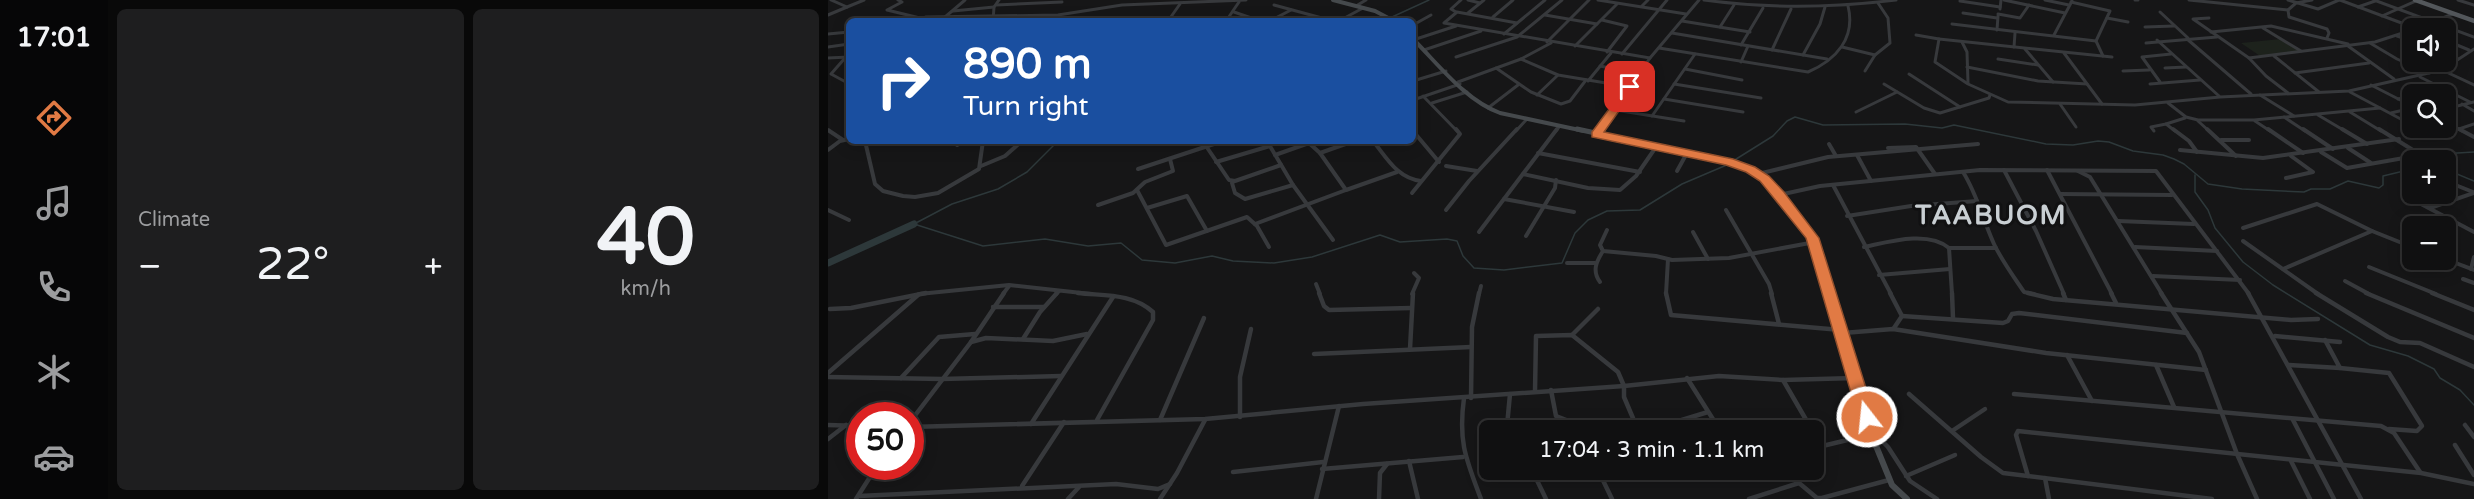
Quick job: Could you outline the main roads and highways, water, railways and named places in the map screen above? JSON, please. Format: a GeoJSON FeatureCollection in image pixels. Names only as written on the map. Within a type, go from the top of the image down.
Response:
{"type":"FeatureCollection","features":[{"type":"Feature","properties":{"kind":"main road"},"geometry":{"type":"LineString","coordinates":[[1333,0],[1363,8],[1387,18]]}},
{"type":"Feature","properties":{"kind":"main road"},"geometry":{"type":"LineString","coordinates":[[2416,0],[2474,21]]}},
{"type":"Feature","properties":{"kind":"main road"},"geometry":{"type":"LineString","coordinates":[[1416,42],[1467,92],[1487,108],[1526,120],[1729,162],[1758,174],[1779,195],[1815,242],[1872,436],[1889,480],[1899,494],[1907,499]]}},
{"type":"Feature","properties":{"kind":"waterway"},"geometry":{"type":"LineString","coordinates":[[1392,17],[1429,0]]}},
{"type":"Feature","properties":{"kind":"waterway"},"geometry":{"type":"LineString","coordinates":[[1733,161],[1773,136],[1787,121],[1795,117],[1823,125],[1905,124],[1942,128],[1954,125],[2046,144],[2073,145],[2098,141],[2109,142],[2133,151],[2163,155],[2174,159],[2184,164],[2208,184],[2242,189],[2304,192],[2311,189],[2330,189],[2348,181],[2379,188],[2383,185],[2383,176],[2402,171]]}},
{"type":"Feature","properties":{"kind":"waterway"},"geometry":{"type":"LineString","coordinates":[[1055,144],[1027,172],[998,189],[952,204],[914,224],[983,246],[1045,239],[1088,246],[1121,243],[1142,260],[1175,263],[1212,256],[1233,261],[1274,263],[1312,257],[1380,235],[1400,242],[1447,239],[1457,241],[1463,256],[1474,268],[1504,270],[1562,263],[1575,233],[1588,220],[1607,211],[1640,210],[1682,184],[1729,164]]}},
{"type":"Feature","properties":{"kind":"waterway"},"geometry":{"type":"LineString","coordinates":[[2456,153],[2474,152]]}},
{"type":"Feature","properties":{"kind":"waterway"},"geometry":{"type":"LineString","coordinates":[[2456,174],[2474,181]]}},
{"type":"Feature","properties":{"kind":"waterway"},"geometry":{"type":"LineString","coordinates":[[2195,175],[2195,192],[2208,210],[2215,228],[2243,262],[2273,285],[2370,345],[2408,356],[2434,369],[2440,378],[2460,390],[2474,405]]}},
{"type":"Feature","properties":{"kind":"waterway"},"geometry":{"type":"LineString","coordinates":[[828,263],[914,224]]}},
{"type":"Feature","properties":{"kind":"district","name":"TAABUOM"},"geometry":{"type":"Point","coordinates":[1991,215]}}]}
